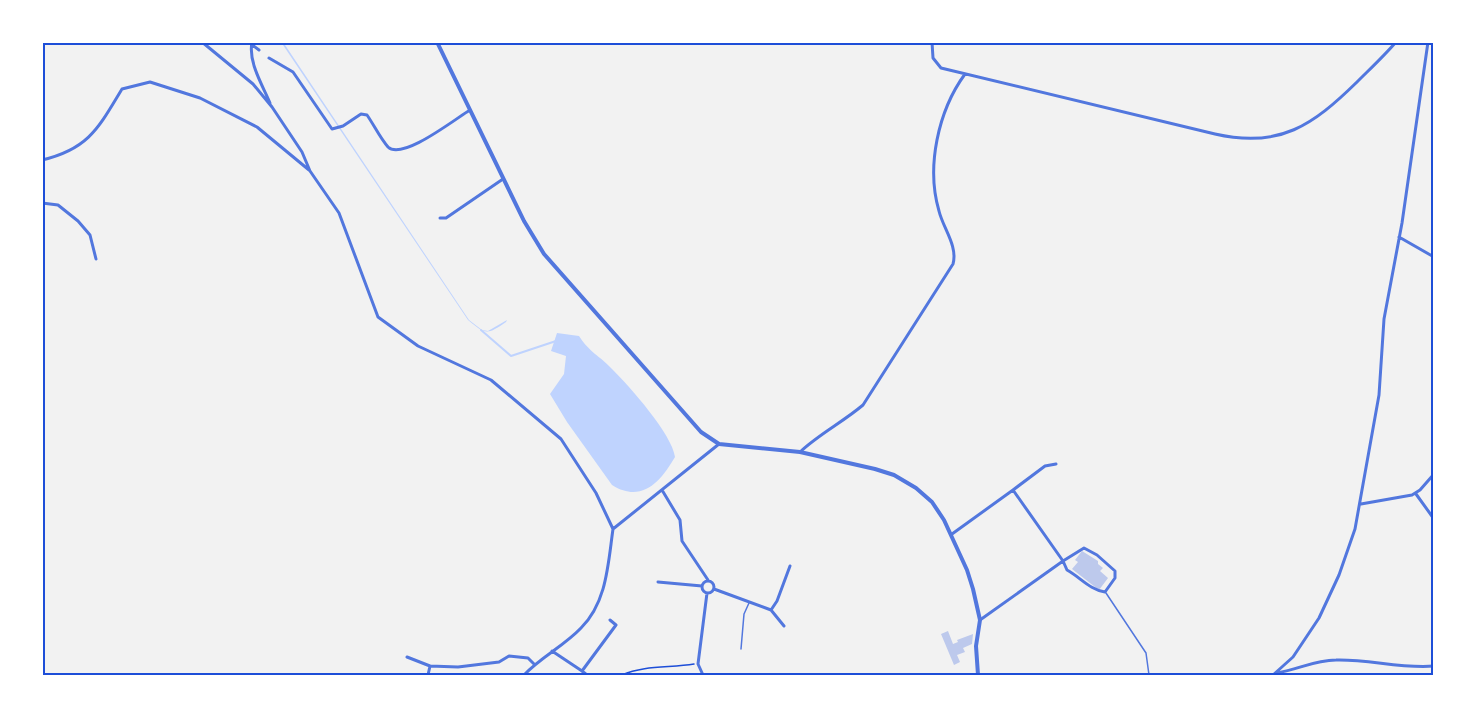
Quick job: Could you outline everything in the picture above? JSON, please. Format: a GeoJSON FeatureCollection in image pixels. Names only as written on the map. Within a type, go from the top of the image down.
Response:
{"type":"FeatureCollection","features":[{"type":"Feature","properties":{"kind":"street"},"geometry":{"type":"LineString","coordinates":[[202,42],[253,84],[272,107],[302,152],[310,171],[339,213],[378,317],[418,346],[491,380],[561,439],[596,493],[614,529],[599,603],[581,628],[534,664],[524,675]]}},
{"type":"Feature","properties":{"kind":"street"},"geometry":{"type":"LineString","coordinates":[[437,42],[524,221],[544,254],[701,432],[719,444],[800,452],[875,469],[906,481],[932,502],[952,534],[967,570],[980,620],[976,646],[978,675]]}},
{"type":"Feature","properties":{"kind":"street"},"geometry":{"type":"LineString","coordinates":[[932,42],[931,51],[935,63],[941,68],[1221,136],[1258,139],[1292,131],[1317,118],[1338,101],[1396,42]]}},
{"type":"Feature","properties":{"kind":"street"},"geometry":{"type":"LineString","coordinates":[[1274,674],[1297,652],[1327,604],[1346,558],[1361,504],[1379,395],[1384,319],[1400,237],[1428,42]]}},
{"type":"Feature","properties":{"kind":"street"},"geometry":{"type":"LineString","coordinates":[[260,50],[251,43],[253,61],[272,107]]}},
{"type":"Feature","properties":{"kind":"street"},"geometry":{"type":"LineString","coordinates":[[269,58],[293,72],[332,129],[343,126],[362,114],[367,115],[389,148],[398,151],[412,147],[470,110]]}},
{"type":"Feature","properties":{"kind":"street"},"geometry":{"type":"LineString","coordinates":[[800,452],[863,405],[925,311],[955,259],[939,212],[933,178],[936,149],[943,119],[951,98],[965,74]]}},
{"type":"Feature","properties":{"kind":"street"},"geometry":{"type":"LineString","coordinates":[[42,160],[69,151],[91,137],[122,89],[150,82],[200,98],[257,127],[310,171]]}},
{"type":"Feature","properties":{"kind":"street"},"geometry":{"type":"LineString","coordinates":[[440,218],[446,218],[503,179]]}},
{"type":"Feature","properties":{"kind":"street"},"geometry":{"type":"LineString","coordinates":[[42,203],[58,205],[78,221],[90,235],[96,260]]}},
{"type":"Feature","properties":{"kind":"street"},"geometry":{"type":"LineString","coordinates":[[1400,237],[1434,257]]}},
{"type":"Feature","properties":{"kind":"street"},"geometry":{"type":"LineString","coordinates":[[614,529],[719,444]]}},
{"type":"Feature","properties":{"kind":"street"},"geometry":{"type":"LineString","coordinates":[[952,534],[1046,466],[1056,464]]}},
{"type":"Feature","properties":{"kind":"street"},"geometry":{"type":"LineString","coordinates":[[1361,504],[1416,494],[1434,474]]}},
{"type":"Feature","properties":{"kind":"street"},"geometry":{"type":"LineString","coordinates":[[662,490],[680,520],[682,541],[708,580],[713,583],[714,589]]}},
{"type":"Feature","properties":{"kind":"street"},"geometry":{"type":"LineString","coordinates":[[980,620],[1063,561],[1084,548],[1097,555],[1115,571],[1115,578],[1105,592],[1096,591],[1067,570],[1063,561],[1013,490]]}},
{"type":"Feature","properties":{"kind":"street"},"geometry":{"type":"LineString","coordinates":[[1416,494],[1432,512],[1434,519]]}},
{"type":"Feature","properties":{"kind":"street"},"geometry":{"type":"LineString","coordinates":[[771,610],[777,601],[790,566]]}},
{"type":"Feature","properties":{"kind":"street"},"geometry":{"type":"LineString","coordinates":[[702,586],[708,580]]}},
{"type":"Feature","properties":{"kind":"street"},"geometry":{"type":"LineString","coordinates":[[657,582],[702,586]]}},
{"type":"Feature","properties":{"kind":"street"},"geometry":{"type":"LineString","coordinates":[[702,586],[707,592]]}},
{"type":"Feature","properties":{"kind":"street"},"geometry":{"type":"LineString","coordinates":[[707,592],[714,589],[771,610],[784,626]]}},
{"type":"Feature","properties":{"kind":"street"},"geometry":{"type":"LineString","coordinates":[[703,675],[698,664],[707,592]]}},
{"type":"Feature","properties":{"kind":"street"},"geometry":{"type":"LineString","coordinates":[[582,671],[616,625],[610,620]]}},
{"type":"Feature","properties":{"kind":"street"},"geometry":{"type":"LineString","coordinates":[[552,651],[587,675]]}},
{"type":"Feature","properties":{"kind":"street"},"geometry":{"type":"LineString","coordinates":[[407,657],[429,666],[458,668],[499,662],[509,657],[528,658],[534,664]]}},
{"type":"Feature","properties":{"kind":"street"},"geometry":{"type":"LineString","coordinates":[[1274,674],[1312,663],[1335,660],[1412,667],[1434,666]]}},
{"type":"Feature","properties":{"kind":"street"},"geometry":{"type":"LineString","coordinates":[[428,675],[429,666]]}},
{"type":"Feature","properties":{"kind":"street"},"geometry":{"type":"LineString","coordinates":[[457,675],[458,668]]}},
{"type":"Feature","properties":{"kind":"lane"},"geometry":{"type":"LineString","coordinates":[[1105,592],[1146,653],[1149,675]]}},
{"type":"Feature","properties":{"kind":"lane"},"geometry":{"type":"LineString","coordinates":[[741,649],[744,614],[749,602]]}},
{"type":"Feature","properties":{"kind":"path"},"geometry":{"type":"LineString","coordinates":[[622,675],[648,668],[698,664]]}},
{"type":"Feature","properties":{"kind":"water"},"geometry":{"type":"Polygon","coordinates":[[[281,42],[469,320],[482,330],[488,331],[483,331],[468,320],[281,42]]]}},
{"type":"Feature","properties":{"kind":"water"},"geometry":{"type":"Polygon","coordinates":[[[507,320],[506,322],[488,331],[507,320]]]}},
{"type":"Feature","properties":{"kind":"water"},"geometry":{"type":"Polygon","coordinates":[[[557,333],[579,336],[629,387],[666,436],[675,457],[650,487],[633,492],[612,485],[550,394],[564,374],[566,356],[551,351],[557,333]]]}},
{"type":"Feature","properties":{"kind":"building"},"geometry":{"type":"Polygon","coordinates":[[[1082,551],[1098,561],[1103,568],[1100,571],[1108,578],[1099,590],[1072,569],[1078,562],[1075,560],[1082,551]]]}},
{"type":"Feature","properties":{"kind":"building"},"geometry":{"type":"Polygon","coordinates":[[[948,631],[953,644],[973,634],[972,644],[963,648],[965,652],[957,655],[960,662],[954,665],[941,634],[948,631]]]}},
{"type":"Feature","properties":{"kind":"waterway"},"geometry":{"type":"LineString","coordinates":[[481,330],[511,356],[556,341]]}}]}
